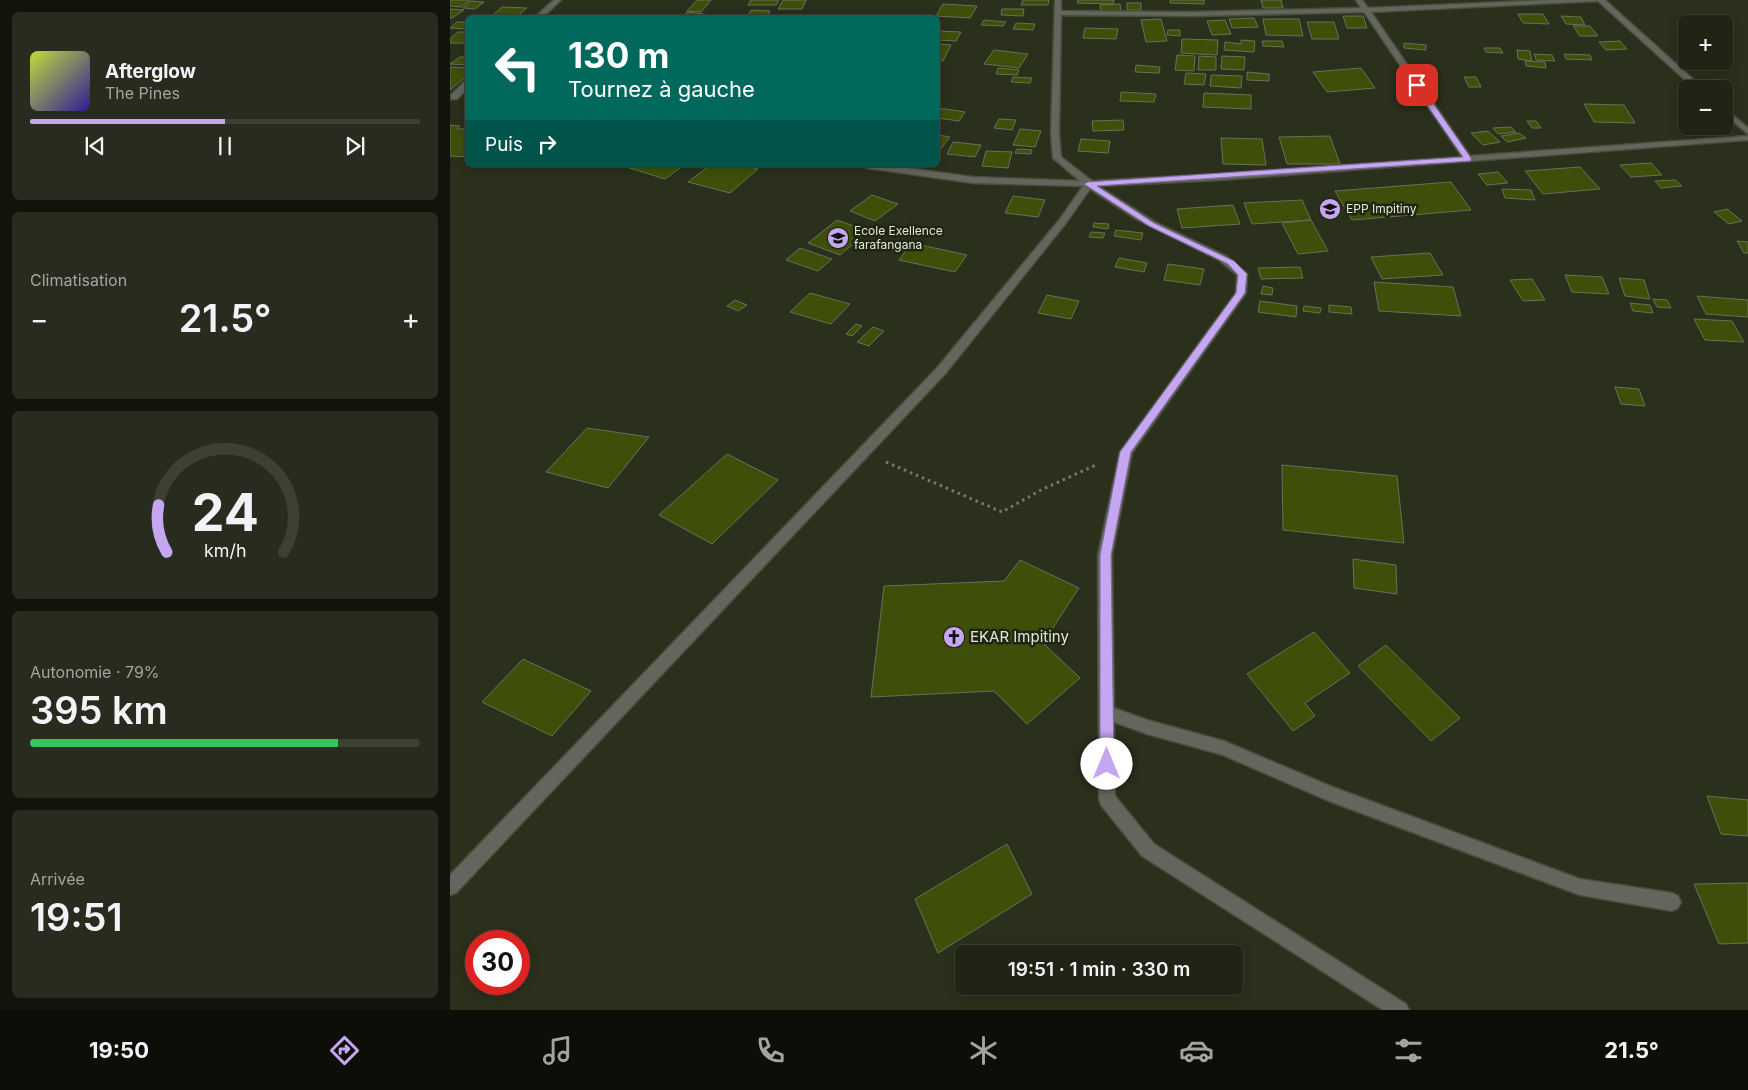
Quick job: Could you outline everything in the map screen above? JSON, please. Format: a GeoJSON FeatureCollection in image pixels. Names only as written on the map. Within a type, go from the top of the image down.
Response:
{"type":"FeatureCollection","features":[{"type":"Feature","properties":{"kind":"street"},"geometry":{"type":"LineString","coordinates":[[540,15],[558,0]]}},
{"type":"Feature","properties":{"kind":"street"},"geometry":{"type":"LineString","coordinates":[[1058,0],[1055,134],[1057,158],[1088,184],[1152,224],[1231,262],[1242,274],[1241,293],[1126,452],[1106,555],[1107,799],[1148,850],[1400,1010]]}},
{"type":"Feature","properties":{"kind":"street"},"geometry":{"type":"LineString","coordinates":[[1359,0],[1468,159]]}},
{"type":"Feature","properties":{"kind":"street"},"geometry":{"type":"LineString","coordinates":[[1058,13],[1136,15],[1366,10],[1595,0]]}},
{"type":"Feature","properties":{"kind":"street"},"geometry":{"type":"LineString","coordinates":[[1601,0],[1690,80]]}},
{"type":"Feature","properties":{"kind":"street"},"geometry":{"type":"LineString","coordinates":[[452,97],[465,86]]}},
{"type":"Feature","properties":{"kind":"street"},"geometry":{"type":"LineString","coordinates":[[452,97],[465,98]]}},
{"type":"Feature","properties":{"kind":"street"},"geometry":{"type":"LineString","coordinates":[[1733,118],[1748,132]]}},
{"type":"Feature","properties":{"kind":"street"},"geometry":{"type":"LineString","coordinates":[[882,167],[973,180],[1088,184],[1748,138]]}},
{"type":"Feature","properties":{"kind":"street"},"geometry":{"type":"LineString","coordinates":[[450,887],[941,371],[1063,221],[1088,184]]}},
{"type":"Feature","properties":{"kind":"street"},"geometry":{"type":"LineString","coordinates":[[1106,712],[1148,727],[1224,748],[1329,793],[1580,887],[1672,902]]}},
{"type":"Feature","properties":{"kind":"path"},"geometry":{"type":"LineString","coordinates":[[864,452],[1002,512],[1041,490],[1126,452]]}},
{"type":"Feature","properties":{"kind":"building"},"geometry":{"type":"Polygon","coordinates":[[[450,0],[470,0],[461,7],[450,6],[450,0]]]}},
{"type":"Feature","properties":{"kind":"building"},"geometry":{"type":"Polygon","coordinates":[[[697,0],[711,0],[701,12],[687,11],[697,0]]]}},
{"type":"Feature","properties":{"kind":"building"},"geometry":{"type":"Polygon","coordinates":[[[751,0],[779,0],[776,5],[748,5],[751,0]]]}},
{"type":"Feature","properties":{"kind":"building"},"geometry":{"type":"Polygon","coordinates":[[[783,0],[806,0],[802,9],[778,9],[783,0]]]}},
{"type":"Feature","properties":{"kind":"building"},"geometry":{"type":"Polygon","coordinates":[[[1023,0],[1049,0],[1048,5],[1021,5],[1023,0]]]}},
{"type":"Feature","properties":{"kind":"building"},"geometry":{"type":"Polygon","coordinates":[[[1078,0],[1114,0],[1113,4],[1077,3],[1078,0]]]}},
{"type":"Feature","properties":{"kind":"building"},"geometry":{"type":"Polygon","coordinates":[[[1170,0],[1204,0],[1204,4],[1170,3],[1170,0]]]}},
{"type":"Feature","properties":{"kind":"building"},"geometry":{"type":"Polygon","coordinates":[[[1261,0],[1281,0],[1283,8],[1263,8],[1261,0]]]}},
{"type":"Feature","properties":{"kind":"building"},"geometry":{"type":"Polygon","coordinates":[[[471,1],[484,2],[475,9],[463,8],[471,1]]]}},
{"type":"Feature","properties":{"kind":"building"},"geometry":{"type":"Polygon","coordinates":[[[1127,3],[1141,3],[1141,10],[1127,10],[1127,3]]]}},
{"type":"Feature","properties":{"kind":"building"},"geometry":{"type":"Polygon","coordinates":[[[943,4],[977,6],[970,18],[937,15],[943,4]]]}},
{"type":"Feature","properties":{"kind":"building"},"geometry":{"type":"Polygon","coordinates":[[[1120,4],[1121,12],[1101,12],[1100,5],[1120,4]]]}},
{"type":"Feature","properties":{"kind":"building"},"geometry":{"type":"Polygon","coordinates":[[[502,7],[527,8],[518,15],[493,15],[502,7]]]}},
{"type":"Feature","properties":{"kind":"building"},"geometry":{"type":"Polygon","coordinates":[[[450,9],[464,10],[450,18],[450,9]]]}},
{"type":"Feature","properties":{"kind":"building"},"geometry":{"type":"Polygon","coordinates":[[[1002,9],[1024,9],[1023,16],[1001,15],[1002,9]]]}},
{"type":"Feature","properties":{"kind":"building"},"geometry":{"type":"Polygon","coordinates":[[[751,10],[770,11],[768,15],[748,15],[751,10]]]}},
{"type":"Feature","properties":{"kind":"building"},"geometry":{"type":"Polygon","coordinates":[[[687,12],[704,14],[703,15],[684,15],[687,12]]]}},
{"type":"Feature","properties":{"kind":"building"},"geometry":{"type":"Polygon","coordinates":[[[1518,14],[1543,14],[1549,24],[1523,23],[1518,14]]]}},
{"type":"Feature","properties":{"kind":"building"},"geometry":{"type":"Polygon","coordinates":[[[1343,16],[1363,16],[1367,28],[1347,28],[1343,16]]]}},
{"type":"Feature","properties":{"kind":"building"},"geometry":{"type":"Polygon","coordinates":[[[1561,16],[1581,17],[1585,25],[1566,24],[1561,16]]]}},
{"type":"Feature","properties":{"kind":"building"},"geometry":{"type":"Polygon","coordinates":[[[1254,18],[1258,27],[1232,28],[1229,19],[1254,18]]]}},
{"type":"Feature","properties":{"kind":"building"},"geometry":{"type":"Polygon","coordinates":[[[1161,19],[1167,41],[1146,42],[1141,20],[1161,19]]]}},
{"type":"Feature","properties":{"kind":"building"},"geometry":{"type":"Polygon","coordinates":[[[1263,19],[1299,19],[1303,36],[1266,35],[1263,19]]]}},
{"type":"Feature","properties":{"kind":"building"},"geometry":{"type":"Polygon","coordinates":[[[984,20],[1006,22],[1003,26],[981,25],[984,20]]]}},
{"type":"Feature","properties":{"kind":"building"},"geometry":{"type":"Polygon","coordinates":[[[1225,20],[1231,34],[1212,35],[1207,21],[1225,20]]]}},
{"type":"Feature","properties":{"kind":"building"},"geometry":{"type":"Polygon","coordinates":[[[457,22],[465,22],[465,29],[450,28],[457,22]]]}},
{"type":"Feature","properties":{"kind":"building"},"geometry":{"type":"Polygon","coordinates":[[[1307,22],[1334,22],[1339,39],[1312,39],[1307,22]]]}},
{"type":"Feature","properties":{"kind":"building"},"geometry":{"type":"Polygon","coordinates":[[[1016,23],[1035,24],[1033,30],[1013,29],[1016,23]]]}},
{"type":"Feature","properties":{"kind":"building"},"geometry":{"type":"Polygon","coordinates":[[[1573,26],[1590,26],[1598,36],[1580,36],[1573,26]]]}},
{"type":"Feature","properties":{"kind":"building"},"geometry":{"type":"Polygon","coordinates":[[[1085,28],[1118,29],[1116,39],[1083,38],[1085,28]]]}},
{"type":"Feature","properties":{"kind":"building"},"geometry":{"type":"Polygon","coordinates":[[[1168,30],[1180,30],[1180,36],[1167,35],[1168,30]]]}},
{"type":"Feature","properties":{"kind":"building"},"geometry":{"type":"Polygon","coordinates":[[[940,31],[961,32],[956,41],[940,40],[940,31]]]}},
{"type":"Feature","properties":{"kind":"building"},"geometry":{"type":"Polygon","coordinates":[[[458,32],[465,32],[465,43],[450,43],[450,39],[458,32]]]}},
{"type":"Feature","properties":{"kind":"building"},"geometry":{"type":"Polygon","coordinates":[[[1182,39],[1218,40],[1217,55],[1181,53],[1182,39]]]}},
{"type":"Feature","properties":{"kind":"building"},"geometry":{"type":"Polygon","coordinates":[[[1241,40],[1255,41],[1254,52],[1224,50],[1225,42],[1241,44],[1241,40]]]}},
{"type":"Feature","properties":{"kind":"building"},"geometry":{"type":"Polygon","coordinates":[[[1262,41],[1282,41],[1284,47],[1263,46],[1262,41]]]}},
{"type":"Feature","properties":{"kind":"building"},"geometry":{"type":"Polygon","coordinates":[[[1620,41],[1627,49],[1606,50],[1599,42],[1620,41]]]}},
{"type":"Feature","properties":{"kind":"building"},"geometry":{"type":"Polygon","coordinates":[[[1404,43],[1426,45],[1426,50],[1404,48],[1404,43]]]}},
{"type":"Feature","properties":{"kind":"building"},"geometry":{"type":"Polygon","coordinates":[[[940,44],[951,45],[943,61],[940,61],[940,44]]]}},
{"type":"Feature","properties":{"kind":"building"},"geometry":{"type":"Polygon","coordinates":[[[1484,48],[1500,48],[1503,53],[1486,52],[1484,48]]]}},
{"type":"Feature","properties":{"kind":"building"},"geometry":{"type":"Polygon","coordinates":[[[994,50],[1028,54],[1019,68],[984,64],[994,50]]]}},
{"type":"Feature","properties":{"kind":"building"},"geometry":{"type":"Polygon","coordinates":[[[1517,50],[1530,51],[1532,61],[1518,59],[1517,50]]]}},
{"type":"Feature","properties":{"kind":"building"},"geometry":{"type":"Polygon","coordinates":[[[1534,54],[1552,55],[1555,61],[1536,60],[1534,54]]]}},
{"type":"Feature","properties":{"kind":"building"},"geometry":{"type":"Polygon","coordinates":[[[1564,54],[1590,55],[1592,60],[1566,59],[1564,54]]]}},
{"type":"Feature","properties":{"kind":"building"},"geometry":{"type":"Polygon","coordinates":[[[1177,55],[1195,56],[1194,71],[1175,70],[1177,55]]]}},
{"type":"Feature","properties":{"kind":"building"},"geometry":{"type":"Polygon","coordinates":[[[1199,56],[1216,57],[1216,70],[1198,70],[1199,56]]]}},
{"type":"Feature","properties":{"kind":"building"},"geometry":{"type":"Polygon","coordinates":[[[1222,56],[1245,57],[1244,70],[1221,69],[1222,56]]]}},
{"type":"Feature","properties":{"kind":"building"},"geometry":{"type":"Polygon","coordinates":[[[460,57],[465,57],[465,65],[450,64],[460,57]]]}},
{"type":"Feature","properties":{"kind":"building"},"geometry":{"type":"Polygon","coordinates":[[[1525,61],[1545,62],[1546,68],[1526,66],[1525,61]]]}},
{"type":"Feature","properties":{"kind":"building"},"geometry":{"type":"Polygon","coordinates":[[[1136,65],[1160,67],[1159,73],[1135,72],[1136,65]]]}},
{"type":"Feature","properties":{"kind":"building"},"geometry":{"type":"Polygon","coordinates":[[[450,67],[465,68],[465,78],[450,90],[450,67]]]}},
{"type":"Feature","properties":{"kind":"building"},"geometry":{"type":"Polygon","coordinates":[[[998,68],[1019,70],[1017,75],[996,74],[998,68]]]}},
{"type":"Feature","properties":{"kind":"building"},"geometry":{"type":"Polygon","coordinates":[[[1361,68],[1375,88],[1327,92],[1313,72],[1361,68]]]}},
{"type":"Feature","properties":{"kind":"building"},"geometry":{"type":"Polygon","coordinates":[[[1247,72],[1269,74],[1269,81],[1247,80],[1247,72]]]}},
{"type":"Feature","properties":{"kind":"building"},"geometry":{"type":"Polygon","coordinates":[[[1186,73],[1206,74],[1204,85],[1184,84],[1186,73]]]}},
{"type":"Feature","properties":{"kind":"building"},"geometry":{"type":"Polygon","coordinates":[[[1211,75],[1242,76],[1241,88],[1210,86],[1211,75]]]}},
{"type":"Feature","properties":{"kind":"building"},"geometry":{"type":"Polygon","coordinates":[[[1013,77],[1032,78],[1030,83],[1011,82],[1013,77]]]}},
{"type":"Feature","properties":{"kind":"building"},"geometry":{"type":"Polygon","coordinates":[[[1464,77],[1476,77],[1481,87],[1469,87],[1464,77]]]}},
{"type":"Feature","properties":{"kind":"building"},"geometry":{"type":"Polygon","coordinates":[[[1121,92],[1156,94],[1154,102],[1120,101],[1121,92]]]}},
{"type":"Feature","properties":{"kind":"building"},"geometry":{"type":"Polygon","coordinates":[[[1204,93],[1251,95],[1251,109],[1203,107],[1204,93]]]}},
{"type":"Feature","properties":{"kind":"building"},"geometry":{"type":"Polygon","coordinates":[[[1584,104],[1624,105],[1635,123],[1594,122],[1584,104]]]}},
{"type":"Feature","properties":{"kind":"building"},"geometry":{"type":"Polygon","coordinates":[[[940,108],[965,112],[959,121],[940,118],[940,108]]]}},
{"type":"Feature","properties":{"kind":"building"},"geometry":{"type":"Polygon","coordinates":[[[999,119],[1016,120],[1012,130],[994,128],[999,119]]]}},
{"type":"Feature","properties":{"kind":"building"},"geometry":{"type":"Polygon","coordinates":[[[1123,120],[1124,130],[1093,131],[1092,121],[1123,120]]]}},
{"type":"Feature","properties":{"kind":"building"},"geometry":{"type":"Polygon","coordinates":[[[1527,121],[1536,121],[1541,128],[1532,128],[1527,121]]]}},
{"type":"Feature","properties":{"kind":"building"},"geometry":{"type":"Polygon","coordinates":[[[450,125],[460,126],[457,129],[465,129],[465,157],[450,156],[450,125]]]}},
{"type":"Feature","properties":{"kind":"building"},"geometry":{"type":"Polygon","coordinates":[[[1511,127],[1516,132],[1498,134],[1493,128],[1511,127]]]}},
{"type":"Feature","properties":{"kind":"building"},"geometry":{"type":"Polygon","coordinates":[[[1020,129],[1041,131],[1035,147],[1013,145],[1020,129]]]}},
{"type":"Feature","properties":{"kind":"building"},"geometry":{"type":"Polygon","coordinates":[[[1488,131],[1500,142],[1483,145],[1471,133],[1488,131]]]}},
{"type":"Feature","properties":{"kind":"building"},"geometry":{"type":"Polygon","coordinates":[[[1519,133],[1526,138],[1507,142],[1501,136],[1519,133]]]}},
{"type":"Feature","properties":{"kind":"building"},"geometry":{"type":"Polygon","coordinates":[[[940,135],[950,137],[940,150],[940,135]]]}},
{"type":"Feature","properties":{"kind":"building"},"geometry":{"type":"Polygon","coordinates":[[[1330,136],[1340,164],[1287,164],[1279,137],[1330,136]]]}},
{"type":"Feature","properties":{"kind":"building"},"geometry":{"type":"Polygon","coordinates":[[[1221,138],[1262,139],[1266,165],[1223,164],[1221,138]]]}},
{"type":"Feature","properties":{"kind":"building"},"geometry":{"type":"Polygon","coordinates":[[[1081,139],[1110,141],[1108,153],[1078,151],[1081,139]]]}},
{"type":"Feature","properties":{"kind":"building"},"geometry":{"type":"Polygon","coordinates":[[[953,142],[981,145],[975,157],[947,154],[953,142]]]}},
{"type":"Feature","properties":{"kind":"building"},"geometry":{"type":"Polygon","coordinates":[[[1017,149],[1032,150],[1031,154],[1015,153],[1017,149]]]}},
{"type":"Feature","properties":{"kind":"building"},"geometry":{"type":"Polygon","coordinates":[[[986,151],[1012,152],[1008,168],[982,166],[986,151]]]}},
{"type":"Feature","properties":{"kind":"building"},"geometry":{"type":"Polygon","coordinates":[[[1651,163],[1662,175],[1631,177],[1620,165],[1651,163]]]}},
{"type":"Feature","properties":{"kind":"building"},"geometry":{"type":"Polygon","coordinates":[[[626,167],[681,167],[665,179],[626,167]]]}},
{"type":"Feature","properties":{"kind":"building"},"geometry":{"type":"Polygon","coordinates":[[[707,167],[750,167],[758,169],[730,193],[688,182],[707,167]]]}},
{"type":"Feature","properties":{"kind":"building"},"geometry":{"type":"Polygon","coordinates":[[[1580,167],[1600,189],[1543,194],[1525,171],[1580,167]]]}},
{"type":"Feature","properties":{"kind":"building"},"geometry":{"type":"Polygon","coordinates":[[[1498,172],[1508,183],[1487,185],[1478,174],[1498,172]]]}},
{"type":"Feature","properties":{"kind":"building"},"geometry":{"type":"Polygon","coordinates":[[[1675,180],[1682,186],[1661,188],[1655,181],[1675,180]]]}},
{"type":"Feature","properties":{"kind":"building"},"geometry":{"type":"Polygon","coordinates":[[[1451,182],[1471,210],[1352,220],[1335,191],[1451,182]]]}},
{"type":"Feature","properties":{"kind":"building"},"geometry":{"type":"Polygon","coordinates":[[[1502,189],[1531,190],[1535,200],[1505,198],[1502,189]]]}},
{"type":"Feature","properties":{"kind":"building"},"geometry":{"type":"Polygon","coordinates":[[[872,195],[898,204],[875,221],[850,211],[872,195]]]}},
{"type":"Feature","properties":{"kind":"building"},"geometry":{"type":"Polygon","coordinates":[[[1013,196],[1045,200],[1038,217],[1005,213],[1013,196]]]}},
{"type":"Feature","properties":{"kind":"building"},"geometry":{"type":"Polygon","coordinates":[[[1302,200],[1311,220],[1252,224],[1244,203],[1302,200]]]}},
{"type":"Feature","properties":{"kind":"building"},"geometry":{"type":"Polygon","coordinates":[[[1233,205],[1240,224],[1182,228],[1177,209],[1233,205]]]}},
{"type":"Feature","properties":{"kind":"building"},"geometry":{"type":"Polygon","coordinates":[[[1727,209],[1742,221],[1729,224],[1714,212],[1727,209]]]}},
{"type":"Feature","properties":{"kind":"building"},"geometry":{"type":"Polygon","coordinates":[[[837,220],[868,231],[840,255],[808,243],[837,220]]]}},
{"type":"Feature","properties":{"kind":"building"},"geometry":{"type":"Polygon","coordinates":[[[1311,220],[1328,251],[1298,254],[1282,223],[1311,220]]]}},
{"type":"Feature","properties":{"kind":"building"},"geometry":{"type":"Polygon","coordinates":[[[1094,223],[1109,224],[1108,229],[1093,227],[1094,223]]]}},
{"type":"Feature","properties":{"kind":"building"},"geometry":{"type":"Polygon","coordinates":[[[1116,230],[1143,233],[1141,240],[1114,236],[1116,230]]]}},
{"type":"Feature","properties":{"kind":"building"},"geometry":{"type":"Polygon","coordinates":[[[1091,232],[1105,233],[1103,238],[1089,237],[1091,232]]]}},
{"type":"Feature","properties":{"kind":"building"},"geometry":{"type":"Polygon","coordinates":[[[1737,241],[1748,242],[1748,253],[1744,253],[1737,241]]]}},
{"type":"Feature","properties":{"kind":"building"},"geometry":{"type":"Polygon","coordinates":[[[911,243],[967,255],[955,272],[899,260],[911,243]]]}},
{"type":"Feature","properties":{"kind":"building"},"geometry":{"type":"Polygon","coordinates":[[[800,248],[832,259],[818,271],[786,260],[800,248]]]}},
{"type":"Feature","properties":{"kind":"building"},"geometry":{"type":"Polygon","coordinates":[[[1430,253],[1443,275],[1382,279],[1371,257],[1430,253]]]}},
{"type":"Feature","properties":{"kind":"building"},"geometry":{"type":"Polygon","coordinates":[[[1119,258],[1147,263],[1144,272],[1115,267],[1119,258]]]}},
{"type":"Feature","properties":{"kind":"building"},"geometry":{"type":"Polygon","coordinates":[[[1168,264],[1204,269],[1200,285],[1164,280],[1168,264]]]}},
{"type":"Feature","properties":{"kind":"building"},"geometry":{"type":"Polygon","coordinates":[[[1300,267],[1303,278],[1261,279],[1258,268],[1300,267]]]}},
{"type":"Feature","properties":{"kind":"building"},"geometry":{"type":"Polygon","coordinates":[[[1565,275],[1602,277],[1609,294],[1572,292],[1565,275]]]}},
{"type":"Feature","properties":{"kind":"building"},"geometry":{"type":"Polygon","coordinates":[[[1619,278],[1644,280],[1650,299],[1625,296],[1619,278]]]}},
{"type":"Feature","properties":{"kind":"building"},"geometry":{"type":"Polygon","coordinates":[[[1532,279],[1545,300],[1523,301],[1510,280],[1532,279]]]}},
{"type":"Feature","properties":{"kind":"building"},"geometry":{"type":"Polygon","coordinates":[[[1374,282],[1453,287],[1461,316],[1379,311],[1374,282]]]}},
{"type":"Feature","properties":{"kind":"building"},"geometry":{"type":"Polygon","coordinates":[[[1263,286],[1273,288],[1272,295],[1261,294],[1263,286]]]}},
{"type":"Feature","properties":{"kind":"building"},"geometry":{"type":"Polygon","coordinates":[[[810,293],[850,304],[831,324],[790,312],[810,293]]]}},
{"type":"Feature","properties":{"kind":"building"},"geometry":{"type":"Polygon","coordinates":[[[1047,295],[1079,301],[1071,319],[1038,313],[1047,295]]]}},
{"type":"Feature","properties":{"kind":"building"},"geometry":{"type":"Polygon","coordinates":[[[1697,296],[1748,300],[1748,317],[1706,314],[1697,296]]]}},
{"type":"Feature","properties":{"kind":"building"},"geometry":{"type":"Polygon","coordinates":[[[1653,299],[1667,300],[1671,308],[1657,307],[1653,299]]]}},
{"type":"Feature","properties":{"kind":"building"},"geometry":{"type":"Polygon","coordinates":[[[735,300],[747,305],[738,311],[727,306],[735,300]]]}},
{"type":"Feature","properties":{"kind":"building"},"geometry":{"type":"Polygon","coordinates":[[[1260,301],[1297,306],[1296,317],[1258,312],[1260,301]]]}},
{"type":"Feature","properties":{"kind":"building"},"geometry":{"type":"Polygon","coordinates":[[[1630,303],[1650,305],[1653,313],[1633,311],[1630,303]]]}},
{"type":"Feature","properties":{"kind":"building"},"geometry":{"type":"Polygon","coordinates":[[[1329,305],[1351,307],[1352,314],[1329,312],[1329,305]]]}},
{"type":"Feature","properties":{"kind":"building"},"geometry":{"type":"Polygon","coordinates":[[[1304,306],[1321,308],[1320,313],[1303,311],[1304,306]]]}},
{"type":"Feature","properties":{"kind":"building"},"geometry":{"type":"Polygon","coordinates":[[[1694,319],[1732,321],[1744,342],[1705,340],[1694,319]]]}},
{"type":"Feature","properties":{"kind":"building"},"geometry":{"type":"Polygon","coordinates":[[[856,324],[862,326],[852,336],[846,334],[856,324]]]}},
{"type":"Feature","properties":{"kind":"building"},"geometry":{"type":"Polygon","coordinates":[[[873,327],[884,331],[869,346],[857,342],[873,327]]]}},
{"type":"Feature","properties":{"kind":"building"},"geometry":{"type":"Polygon","coordinates":[[[1615,387],[1639,389],[1645,406],[1621,404],[1615,387]]]}},
{"type":"Feature","properties":{"kind":"building"},"geometry":{"type":"Polygon","coordinates":[[[587,428],[649,437],[608,488],[546,472],[587,428]]]}},
{"type":"Feature","properties":{"kind":"building"},"geometry":{"type":"Polygon","coordinates":[[[727,454],[778,480],[712,544],[659,515],[727,454]]]}},
{"type":"Feature","properties":{"kind":"building"},"geometry":{"type":"Polygon","coordinates":[[[1282,465],[1397,476],[1404,543],[1283,530],[1282,465]]]}},
{"type":"Feature","properties":{"kind":"building"},"geometry":{"type":"Polygon","coordinates":[[[1353,559],[1396,565],[1397,594],[1354,588],[1353,559]]]}},
{"type":"Feature","properties":{"kind":"building"},"geometry":{"type":"Polygon","coordinates":[[[1020,560],[1079,588],[1043,643],[1080,678],[1027,724],[994,691],[871,697],[884,586],[1004,581],[1020,560]]]}},
{"type":"Feature","properties":{"kind":"building"},"geometry":{"type":"Polygon","coordinates":[[[1314,632],[1350,673],[1305,703],[1315,716],[1293,731],[1247,674],[1314,632]]]}},
{"type":"Feature","properties":{"kind":"building"},"geometry":{"type":"Polygon","coordinates":[[[1386,645],[1460,718],[1431,741],[1358,666],[1386,645]]]}},
{"type":"Feature","properties":{"kind":"building"},"geometry":{"type":"Polygon","coordinates":[[[523,659],[591,691],[552,736],[482,702],[523,659]]]}},
{"type":"Feature","properties":{"kind":"building"},"geometry":{"type":"Polygon","coordinates":[[[1707,796],[1748,800],[1748,836],[1721,834],[1707,796]]]}},
{"type":"Feature","properties":{"kind":"building"},"geometry":{"type":"Polygon","coordinates":[[[1007,844],[1032,894],[938,953],[915,899],[1007,844]]]}},
{"type":"Feature","properties":{"kind":"building"},"geometry":{"type":"Polygon","coordinates":[[[1748,883],[1748,943],[1719,944],[1694,884],[1748,883]]]}},
{"type":"Feature","properties":{"kind":"place","name":"EPP Impitiny"},"geometry":{"type":"Point","coordinates":[1330,209]}},
{"type":"Feature","properties":{"kind":"place","name":"Ecole Exellence farafangana"},"geometry":{"type":"Point","coordinates":[838,238]}},
{"type":"Feature","properties":{"kind":"place","name":"EKAR Impitiny"},"geometry":{"type":"Point","coordinates":[954,637]}},
{"type":"Feature","properties":{"kind":"route"},"geometry":{"type":"LineString","coordinates":[[1107,764],[1106,555],[1126,452],[1145,423],[1241,293],[1242,274],[1231,262],[1152,224],[1088,184],[1220,177],[1468,159],[1417,85]]}}]}
